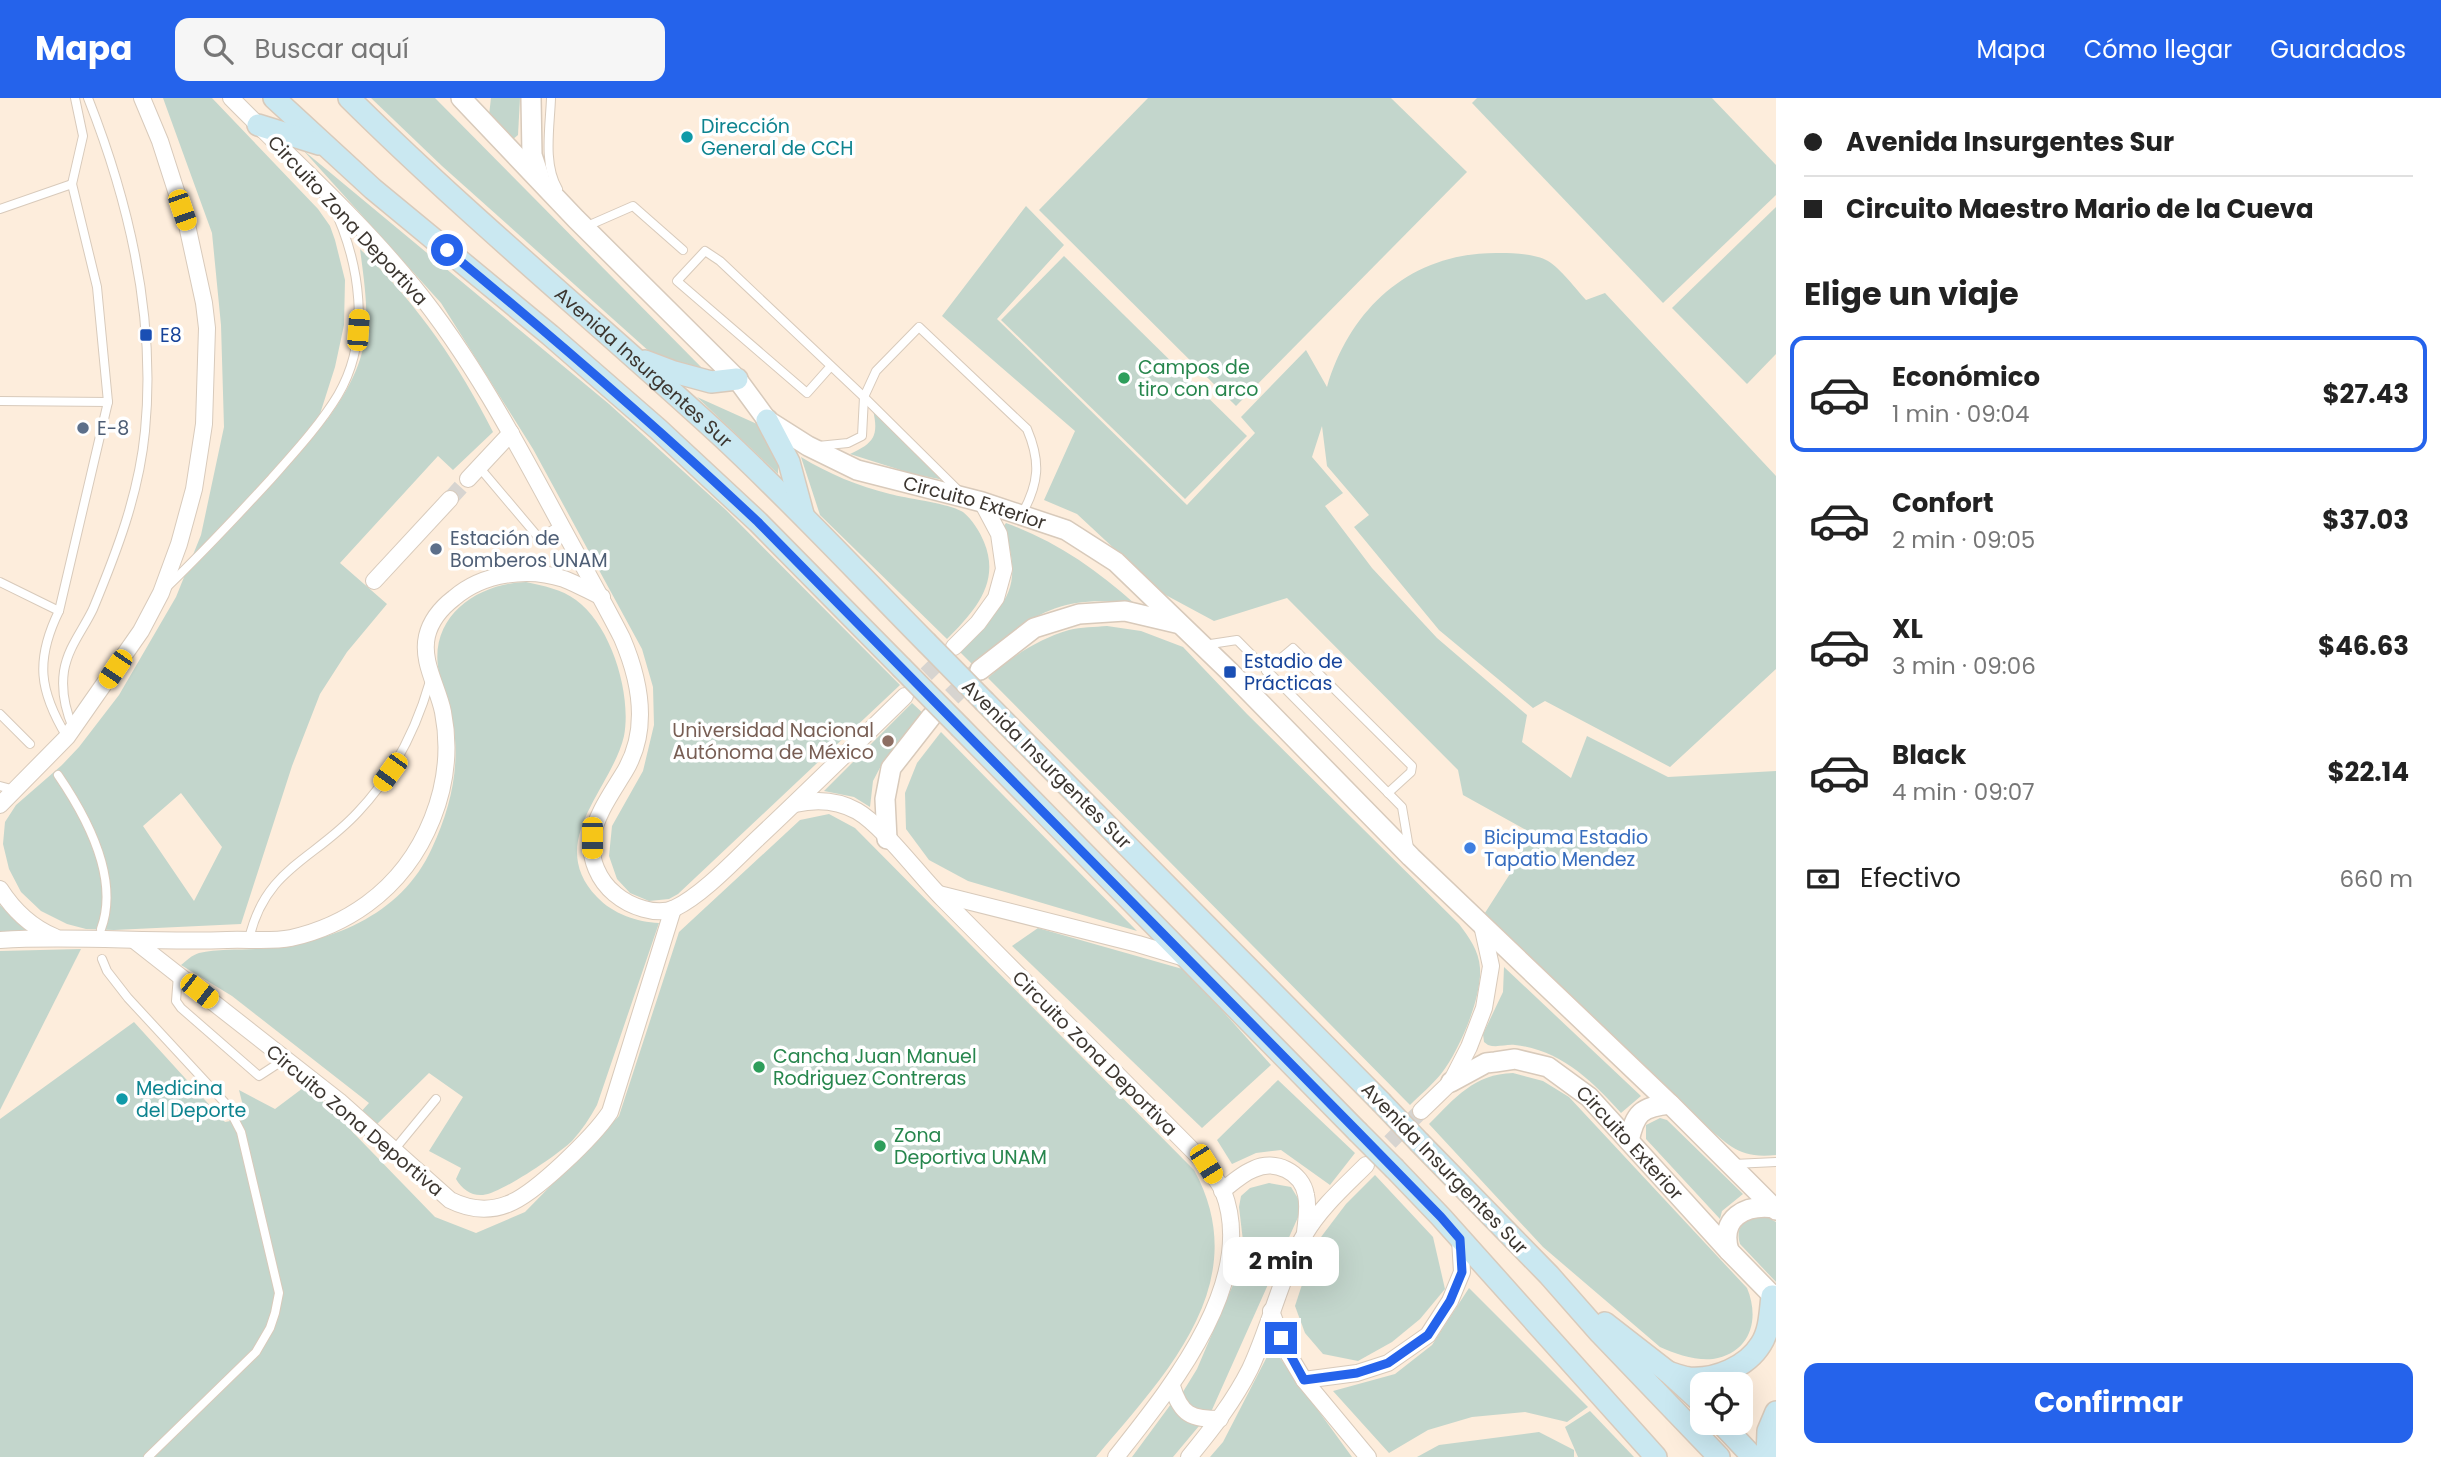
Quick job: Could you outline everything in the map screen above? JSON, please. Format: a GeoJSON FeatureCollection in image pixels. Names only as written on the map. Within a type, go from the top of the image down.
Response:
{"type":"FeatureCollection","features":[{"type":"Feature","properties":{"kind":"main road","name":"Avenida Insurgentes Sur"},"geometry":{"type":"LineString","coordinates":[[274,98],[373,189],[550,335],[758,522],[1395,1169],[1656,1457]]}},
{"type":"Feature","properties":{"kind":"main road","name":"Avenida Insurgentes Sur"},"geometry":{"type":"LineString","coordinates":[[349,98],[461,206],[632,355],[804,516],[1381,1102],[1549,1275],[1609,1343],[1719,1457]]}},
{"type":"Feature","properties":{"kind":"main road"},"geometry":{"type":"LineString","coordinates":[[258,125],[325,146]]}},
{"type":"Feature","properties":{"kind":"main road"},"geometry":{"type":"LineString","coordinates":[[632,355],[674,372],[711,382],[737,379]]}},
{"type":"Feature","properties":{"kind":"main road"},"geometry":{"type":"LineString","coordinates":[[767,420],[789,462],[804,516]]}},
{"type":"Feature","properties":{"kind":"main road"},"geometry":{"type":"LineString","coordinates":[[1549,1275],[1690,1393]]}},
{"type":"Feature","properties":{"kind":"main road"},"geometry":{"type":"LineString","coordinates":[[1668,1372],[1689,1378],[1708,1377],[1731,1370],[1746,1361],[1761,1345],[1774,1298]]}},
{"type":"Feature","properties":{"kind":"main road"},"geometry":{"type":"LineString","coordinates":[[1767,1457],[1768,1431],[1776,1412]]}},
{"type":"Feature","properties":{"kind":"main road"},"geometry":{"type":"LineString","coordinates":[[1732,1435],[1753,1457]]}},
{"type":"Feature","properties":{"kind":"street"},"geometry":{"type":"LineString","coordinates":[[0,805],[7,788],[66,737],[141,631],[161,593],[187,517],[200,457],[204,424],[207,328],[200,278],[187,225],[160,141],[142,98]]}},
{"type":"Feature","properties":{"kind":"street","name":"Circuito Zona Deportiva"},"geometry":{"type":"LineString","coordinates":[[127,941],[178,975],[339,1101],[450,1200],[472,1208],[485,1209],[508,1205],[519,1199],[553,1172],[605,1120],[615,1101],[673,909],[649,910],[625,902],[600,878],[592,857],[592,838],[597,821],[632,756],[640,706],[635,670],[602,597],[480,380],[430,308],[388,257],[232,98]]}},
{"type":"Feature","properties":{"kind":"street","name":"Circuito Exterior"},"geometry":{"type":"LineString","coordinates":[[461,98],[737,379],[767,420],[808,446],[857,470],[975,501],[1066,530],[1116,562],[1230,672],[1411,857],[1670,1104],[1775,1209]]}},
{"type":"Feature","properties":{"kind":"street"},"geometry":{"type":"LineString","coordinates":[[531,98],[532,155],[541,181]]}},
{"type":"Feature","properties":{"kind":"street"},"geometry":{"type":"LineString","coordinates":[[468,479],[511,433]]}},
{"type":"Feature","properties":{"kind":"street"},"geometry":{"type":"LineString","coordinates":[[374,581],[450,499]]}},
{"type":"Feature","properties":{"kind":"street"},"geometry":{"type":"LineString","coordinates":[[954,647],[978,623],[996,598],[1004,569],[999,534],[975,501]]}},
{"type":"Feature","properties":{"kind":"street"},"geometry":{"type":"LineString","coordinates":[[0,940],[288,939],[320,929],[350,915],[385,888],[414,854],[440,796],[445,766],[443,715],[428,666],[426,646],[430,626],[442,607],[473,584],[514,573],[565,580],[602,597]]}},
{"type":"Feature","properties":{"kind":"street"},"geometry":{"type":"LineString","coordinates":[[980,670],[1034,628],[1079,614],[1125,611],[1177,623]]}},
{"type":"Feature","properties":{"kind":"street"},"geometry":{"type":"LineString","coordinates":[[673,909],[715,880],[905,696]]}},
{"type":"Feature","properties":{"kind":"street"},"geometry":{"type":"LineString","coordinates":[[887,839],[885,799],[891,768],[931,717]]}},
{"type":"Feature","properties":{"kind":"street","name":"Circuito Zona Deportiva"},"geometry":{"type":"LineString","coordinates":[[794,804],[820,801],[845,806],[868,819],[937,893],[1206,1164],[1222,1191],[1230,1238],[1224,1282],[1193,1352],[1172,1386],[1116,1457]]}},
{"type":"Feature","properties":{"kind":"street"},"geometry":{"type":"LineString","coordinates":[[0,889],[19,914],[46,933],[61,939]]}},
{"type":"Feature","properties":{"kind":"street"},"geometry":{"type":"LineString","coordinates":[[937,893],[1139,944],[1189,960]]}},
{"type":"Feature","properties":{"kind":"street","name":"Circuito Exterior"},"geometry":{"type":"LineString","coordinates":[[1451,1082],[1469,1047],[1489,989],[1491,966],[1482,925]]}},
{"type":"Feature","properties":{"kind":"street","name":"Circuito Exterior"},"geometry":{"type":"LineString","coordinates":[[1421,1111],[1451,1082],[1486,1063],[1515,1059],[1548,1068],[1589,1097],[1774,1298]]}},
{"type":"Feature","properties":{"kind":"street"},"geometry":{"type":"LineString","coordinates":[[1629,1141],[1633,1120],[1648,1107],[1670,1104]]}},
{"type":"Feature","properties":{"kind":"street"},"geometry":{"type":"LineString","coordinates":[[1222,1191],[1255,1168],[1272,1166],[1288,1170],[1301,1182],[1305,1190],[1305,1233]]}},
{"type":"Feature","properties":{"kind":"street"},"geometry":{"type":"LineString","coordinates":[[1189,1457],[1220,1419],[1251,1367],[1271,1311],[1305,1233],[1338,1193],[1366,1166]]}},
{"type":"Feature","properties":{"kind":"street"},"geometry":{"type":"LineString","coordinates":[[1729,1251],[1726,1235],[1728,1227],[1737,1216],[1751,1208],[1775,1209]]}},
{"type":"Feature","properties":{"kind":"street"},"geometry":{"type":"LineString","coordinates":[[1304,1380],[1357,1373],[1388,1363],[1428,1335],[1450,1301],[1462,1272],[1460,1239]]}},
{"type":"Feature","properties":{"kind":"street"},"geometry":{"type":"LineString","coordinates":[[1271,1311],[1286,1350],[1304,1380],[1368,1457]]}},
{"type":"Feature","properties":{"kind":"street"},"geometry":{"type":"LineString","coordinates":[[1172,1386],[1176,1400],[1189,1415],[1220,1419]]}},
{"type":"Feature","properties":{"kind":"lane"},"geometry":{"type":"LineString","coordinates":[[66,737],[51,710],[44,682],[45,652],[59,611],[108,402],[97,287],[72,184],[83,136],[75,98]]}},
{"type":"Feature","properties":{"kind":"lane"},"geometry":{"type":"LineString","coordinates":[[66,737],[64,670],[71,646],[90,615],[126,526],[141,463],[147,399],[146,335],[139,275],[111,160],[88,98]]}},
{"type":"Feature","properties":{"kind":"lane"},"geometry":{"type":"LineString","coordinates":[[551,98],[550,159],[554,181],[581,223],[633,206],[683,250]]}},
{"type":"Feature","properties":{"kind":"lane"},"geometry":{"type":"LineString","coordinates":[[0,209],[72,184]]}},
{"type":"Feature","properties":{"kind":"lane"},"geometry":{"type":"LineString","coordinates":[[161,593],[282,466],[317,424],[345,379],[358,330],[358,295],[347,241],[326,192]]}},
{"type":"Feature","properties":{"kind":"lane"},"geometry":{"type":"LineString","coordinates":[[831,366],[807,393],[677,281],[705,251],[720,261],[975,501]]}},
{"type":"Feature","properties":{"kind":"lane"},"geometry":{"type":"LineString","coordinates":[[808,446],[848,443],[862,436],[864,397],[876,371],[919,327],[1027,429],[1035,447],[1037,465],[1034,492],[1021,515]]}},
{"type":"Feature","properties":{"kind":"lane"},"geometry":{"type":"LineString","coordinates":[[0,401],[108,402]]}},
{"type":"Feature","properties":{"kind":"lane"},"geometry":{"type":"LineString","coordinates":[[479,467],[539,538],[561,525]]}},
{"type":"Feature","properties":{"kind":"lane"},"geometry":{"type":"LineString","coordinates":[[0,582],[59,611]]}},
{"type":"Feature","properties":{"kind":"lane"},"geometry":{"type":"LineString","coordinates":[[1201,646],[1237,640],[1402,807],[1411,857]]}},
{"type":"Feature","properties":{"kind":"lane"},"geometry":{"type":"LineString","coordinates":[[1266,671],[1293,648],[1412,766],[1411,772],[1388,793]]}},
{"type":"Feature","properties":{"kind":"lane"},"geometry":{"type":"LineString","coordinates":[[248,939],[260,906],[280,877],[357,813],[390,772],[415,725],[432,675]]}},
{"type":"Feature","properties":{"kind":"lane"},"geometry":{"type":"LineString","coordinates":[[0,714],[30,744]]}},
{"type":"Feature","properties":{"kind":"lane"},"geometry":{"type":"LineString","coordinates":[[58,775],[81,813],[101,862],[106,905],[101,929]]}},
{"type":"Feature","properties":{"kind":"lane"},"geometry":{"type":"LineString","coordinates":[[102,959],[107,971],[128,998],[227,1105],[235,1118],[242,1132],[279,1293],[270,1328],[256,1352],[148,1457]]}},
{"type":"Feature","properties":{"kind":"lane"},"geometry":{"type":"LineString","coordinates":[[178,975],[176,1001],[181,1008],[259,1076],[285,1059]]}},
{"type":"Feature","properties":{"kind":"lane"},"geometry":{"type":"LineString","coordinates":[[394,1150],[436,1099]]}},
{"type":"Feature","properties":{"kind":"lane"},"geometry":{"type":"LineString","coordinates":[[1731,1164],[1776,1162]]}},
{"type":"Feature","properties":{"kind":"shaded area","name":"Universidad Nacional Autónoma de México"},"geometry":{"type":"Polygon","coordinates":[[[0,98],[1776,98],[1776,1457],[0,1457],[0,98]]]}},
{"type":"Feature","properties":{"kind":"green space"},"geometry":{"type":"Polygon","coordinates":[[[163,98],[212,98],[318,209],[330,226],[345,280],[344,325],[335,367],[320,414],[327,420],[342,397],[361,357],[365,338],[366,298],[360,249],[399,290],[434,334],[493,432],[453,470],[438,456],[340,563],[387,604],[347,652],[320,694],[292,766],[241,924],[86,929],[67,924],[41,911],[21,892],[9,869],[3,844],[5,822],[16,805],[79,747],[119,695],[176,597],[201,535],[224,427],[221,325],[212,233],[163,98]],[[181,793],[143,826],[194,901],[222,847],[181,793]]]}},
{"type":"Feature","properties":{"kind":"green space"},"geometry":{"type":"Polygon","coordinates":[[[371,98],[435,98],[707,373],[651,353],[442,166],[371,98]]]}},
{"type":"Feature","properties":{"kind":"green space"},"geometry":{"type":"Polygon","coordinates":[[[491,98],[520,98],[518,135],[512,140],[489,115],[491,98]]]}},
{"type":"Feature","properties":{"kind":"green space"},"geometry":{"type":"Polygon","coordinates":[[[1148,98],[1391,98],[1467,172],[1236,406],[1039,210],[1148,98]]]}},
{"type":"Feature","properties":{"kind":"green space"},"geometry":{"type":"Polygon","coordinates":[[[1477,98],[1712,98],[1776,165],[1776,195],[1663,303],[1472,103],[1477,98]]]}},
{"type":"Feature","properties":{"kind":"green space"},"geometry":{"type":"Polygon","coordinates":[[[303,150],[609,404],[726,510],[900,685],[678,894],[669,899],[649,901],[630,893],[617,879],[609,856],[612,826],[643,771],[654,725],[653,687],[642,649],[533,449],[441,303],[303,150]]]}},
{"type":"Feature","properties":{"kind":"green space"},"geometry":{"type":"Polygon","coordinates":[[[1026,206],[1064,245],[997,319],[1187,505],[1255,433],[1241,417],[1306,350],[1327,387],[1352,332],[1369,308],[1390,289],[1414,273],[1440,262],[1469,255],[1501,253],[1531,255],[1548,261],[1586,300],[1605,293],[1776,476],[1776,669],[1670,767],[1545,701],[1533,708],[1439,630],[1354,527],[1369,515],[1327,466],[1322,426],[1312,457],[1343,493],[1325,506],[1372,568],[1437,638],[1527,715],[1522,742],[1571,778],[1587,736],[1668,777],[1776,771],[1776,1155],[1752,1155],[1735,1149],[1720,1138],[1483,916],[1515,866],[1526,830],[1463,795],[1458,770],[1287,598],[1214,621],[1162,593],[1077,514],[1044,500],[1075,431],[942,316],[1026,206]]]}},
{"type":"Feature","properties":{"kind":"green space"},"geometry":{"type":"Polygon","coordinates":[[[1776,207],[1776,354],[1747,384],[1672,308],[1776,207]]]}},
{"type":"Feature","properties":{"kind":"green space","name":"Campos de tiro con arco"},"geometry":{"type":"Polygon","coordinates":[[[1064,256],[1247,436],[1185,499],[1001,320],[1064,256]]]}},
{"type":"Feature","properties":{"kind":"green space"},"geometry":{"type":"Polygon","coordinates":[[[697,397],[757,424],[778,464],[778,474],[697,397]]]}},
{"type":"Feature","properties":{"kind":"green space"},"geometry":{"type":"Polygon","coordinates":[[[873,410],[944,480],[913,474],[850,454],[873,438],[873,410]]]}},
{"type":"Feature","properties":{"kind":"green space"},"geometry":{"type":"Polygon","coordinates":[[[801,457],[833,474],[867,487],[956,509],[973,522],[988,557],[987,584],[967,618],[947,639],[820,515],[801,457]]]}},
{"type":"Feature","properties":{"kind":"green space"},"geometry":{"type":"Polygon","coordinates":[[[1006,523],[1041,538],[1074,557],[1135,604],[1085,602],[1046,612],[1011,634],[974,666],[958,650],[998,610],[1011,584],[1010,549],[1003,527],[1006,523]]]}},
{"type":"Feature","properties":{"kind":"green space"},"geometry":{"type":"Polygon","coordinates":[[[526,582],[558,591],[576,600],[588,611],[609,643],[622,681],[626,719],[624,736],[617,756],[586,816],[579,836],[577,856],[582,876],[603,903],[626,916],[659,923],[597,1105],[589,1119],[572,1141],[543,1164],[502,1188],[479,1195],[467,1191],[456,1179],[461,1168],[429,1151],[463,1097],[429,1073],[373,1128],[359,1114],[369,1103],[232,996],[181,965],[199,953],[284,946],[335,933],[382,909],[402,892],[432,848],[443,822],[453,781],[456,753],[454,730],[438,667],[438,648],[442,632],[462,605],[476,595],[492,588],[526,582]]]}},
{"type":"Feature","properties":{"kind":"green space"},"geometry":{"type":"Polygon","coordinates":[[[1107,626],[1141,631],[1183,647],[1459,924],[1470,939],[1478,956],[1480,980],[1468,1024],[1441,1074],[1410,1105],[988,678],[1016,656],[1046,638],[1074,629],[1107,626]]]}},
{"type":"Feature","properties":{"kind":"green space"},"geometry":{"type":"Polygon","coordinates":[[[912,703],[926,716],[884,760],[873,781],[870,807],[854,797],[824,791],[912,703]]]}},
{"type":"Feature","properties":{"kind":"green space"},"geometry":{"type":"Polygon","coordinates":[[[941,732],[1137,931],[968,881],[929,860],[906,829],[905,793],[917,763],[941,732]]]}},
{"type":"Feature","properties":{"kind":"green space","name":"Zona Deportiva UNAM"},"geometry":{"type":"Polygon","coordinates":[[[829,814],[855,828],[1194,1170],[1210,1211],[1215,1251],[1208,1289],[1194,1325],[1174,1360],[1096,1457],[0,1457],[0,1119],[134,1022],[225,1122],[246,1118],[239,1090],[275,1109],[307,1085],[435,1217],[476,1233],[525,1212],[619,1116],[679,932],[800,820],[829,814]]]}},
{"type":"Feature","properties":{"kind":"green space"},"geometry":{"type":"Polygon","coordinates":[[[0,905],[31,934],[0,933],[0,905]]]}},
{"type":"Feature","properties":{"kind":"green space"},"geometry":{"type":"Polygon","coordinates":[[[1038,928],[1186,970],[1271,1065],[1202,1128],[1012,946],[1038,928]]]}},
{"type":"Feature","properties":{"kind":"green space"},"geometry":{"type":"Polygon","coordinates":[[[81,949],[0,1110],[0,951],[81,949]]]}},
{"type":"Feature","properties":{"kind":"green space"},"geometry":{"type":"Polygon","coordinates":[[[1504,967],[1641,1096],[1621,1113],[1587,1079],[1561,1060],[1532,1048],[1515,1045],[1491,1046],[1484,1042],[1483,1034],[1503,992],[1504,967]]]}},
{"type":"Feature","properties":{"kind":"green space"},"geometry":{"type":"Polygon","coordinates":[[[1513,1073],[1543,1081],[1569,1097],[1747,1288],[1753,1311],[1752,1323],[1744,1342],[1736,1350],[1713,1359],[1700,1359],[1660,1347],[1543,1247],[1429,1124],[1466,1089],[1487,1078],[1513,1073]]]}},
{"type":"Feature","properties":{"kind":"green space"},"geometry":{"type":"Polygon","coordinates":[[[1278,1080],[1355,1153],[1330,1185],[1281,1150],[1256,1153],[1232,1164],[1217,1140],[1278,1080]]]}},
{"type":"Feature","properties":{"kind":"green space"},"geometry":{"type":"Polygon","coordinates":[[[1660,1118],[1667,1120],[1743,1194],[1722,1211],[1720,1219],[1646,1139],[1646,1125],[1660,1118]]]}},
{"type":"Feature","properties":{"kind":"green space"},"geometry":{"type":"Polygon","coordinates":[[[1375,1175],[1433,1237],[1445,1289],[1420,1319],[1392,1342],[1358,1361],[1323,1354],[1305,1333],[1295,1306],[1315,1245],[1346,1204],[1375,1175]]]}},
{"type":"Feature","properties":{"kind":"green space"},"geometry":{"type":"Polygon","coordinates":[[[1269,1183],[1291,1187],[1299,1200],[1299,1215],[1211,1412],[1196,1412],[1181,1395],[1197,1369],[1238,1273],[1243,1241],[1239,1207],[1241,1196],[1250,1188],[1269,1183]]]}},
{"type":"Feature","properties":{"kind":"green space"},"geometry":{"type":"Polygon","coordinates":[[[1765,1216],[1776,1222],[1776,1282],[1740,1244],[1739,1231],[1744,1223],[1765,1216]]]}},
{"type":"Feature","properties":{"kind":"green space"},"geometry":{"type":"Polygon","coordinates":[[[1469,1288],[1588,1407],[1567,1422],[1525,1412],[1472,1417],[1428,1430],[1389,1453],[1333,1391],[1395,1374],[1432,1345],[1469,1288]]]}},
{"type":"Feature","properties":{"kind":"green space"},"geometry":{"type":"Polygon","coordinates":[[[1272,1347],[1352,1457],[1210,1457],[1223,1442],[1272,1347]]]}},
{"type":"Feature","properties":{"kind":"green space"},"geometry":{"type":"Polygon","coordinates":[[[1171,1404],[1184,1420],[1199,1426],[1173,1457],[1132,1457],[1171,1404]]]}},
{"type":"Feature","properties":{"kind":"green space"},"geometry":{"type":"Polygon","coordinates":[[[1590,1411],[1634,1457],[1578,1457],[1565,1427],[1590,1411]]]}},
{"type":"Feature","properties":{"kind":"green space"},"geometry":{"type":"Polygon","coordinates":[[[1539,1432],[1574,1450],[1574,1457],[1417,1457],[1439,1445],[1539,1432]]]}},
{"type":"Feature","properties":{"kind":"tunnel"},"geometry":{"type":"LineString","coordinates":[[450,499],[468,479]]}},
{"type":"Feature","properties":{"kind":"tunnel"},"geometry":{"type":"LineString","coordinates":[[909,691],[948,653]]}},
{"type":"Feature","properties":{"kind":"tunnel"},"geometry":{"type":"LineString","coordinates":[[931,717],[976,673]]}},
{"type":"Feature","properties":{"kind":"tunnel"},"geometry":{"type":"LineString","coordinates":[[1373,1159],[1421,1111]]}},
{"type":"Feature","properties":{"kind":"place","name":"Dirección General de CCH"},"geometry":{"type":"Point","coordinates":[687,137]}},
{"type":"Feature","properties":{"kind":"place","name":"E8"},"geometry":{"type":"Point","coordinates":[146,335]}},
{"type":"Feature","properties":{"kind":"place","name":"Campos de tiro con arco"},"geometry":{"type":"Point","coordinates":[1124,378]}},
{"type":"Feature","properties":{"kind":"place","name":"E-8"},"geometry":{"type":"Point","coordinates":[83,428]}},
{"type":"Feature","properties":{"kind":"place","name":"Estación de Bomberos UNAM"},"geometry":{"type":"Point","coordinates":[436,549]}},
{"type":"Feature","properties":{"kind":"place","name":"Estadio de Prácticas"},"geometry":{"type":"Point","coordinates":[1230,672]}},
{"type":"Feature","properties":{"kind":"place","name":"Universidad Nacional Autónoma de México"},"geometry":{"type":"Point","coordinates":[888,741]}},
{"type":"Feature","properties":{"kind":"place","name":"Bicipuma Estadio Tapatio Mendez"},"geometry":{"type":"Point","coordinates":[1470,848]}},
{"type":"Feature","properties":{"kind":"place","name":"Cancha Juan Manuel Rodriguez Contreras"},"geometry":{"type":"Point","coordinates":[759,1067]}},
{"type":"Feature","properties":{"kind":"place","name":"Medicina del Deporte"},"geometry":{"type":"Point","coordinates":[122,1099]}},
{"type":"Feature","properties":{"kind":"place","name":"Zona Deportiva UNAM"},"geometry":{"type":"Point","coordinates":[880,1146]}},
{"type":"Feature","properties":{"kind":"route"},"geometry":{"type":"LineString","coordinates":[[447,250],[550,335],[758,522],[1460,1239],[1462,1272],[1450,1301],[1428,1335],[1388,1363],[1357,1373],[1304,1380],[1281,1338]]}}]}
